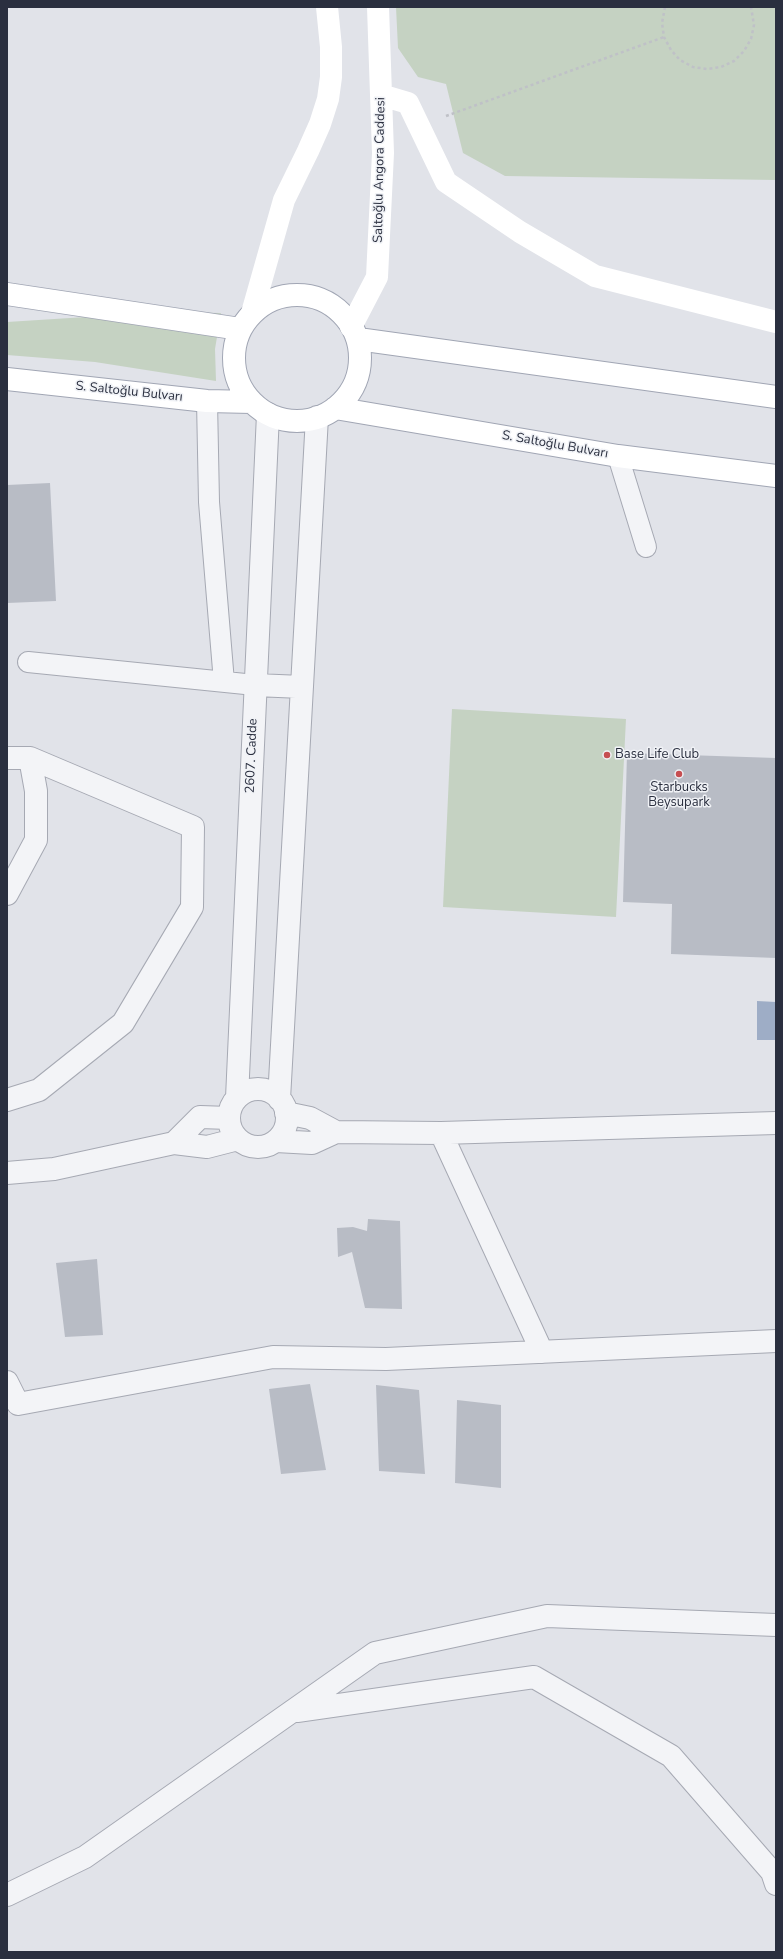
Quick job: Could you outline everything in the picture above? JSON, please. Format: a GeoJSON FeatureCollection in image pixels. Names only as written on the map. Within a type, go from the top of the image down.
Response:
{"type":"FeatureCollection","features":[{"type":"Feature","properties":{"kind":"main road"},"geometry":{"type":"LineString","coordinates":[[260,408],[240,386],[234,368],[234,348],[246,321],[284,200],[314,138],[328,99],[331,77],[331,46],[327,7]]}},
{"type":"Feature","properties":{"kind":"main road","name":"Saltoğlu Angora Caddesi"},"geometry":{"type":"LineString","coordinates":[[355,333],[377,277],[383,153],[378,7]]}},
{"type":"Feature","properties":{"kind":"main road"},"geometry":{"type":"LineString","coordinates":[[381,95],[408,104],[446,182],[520,232],[596,276],[776,322]]}},
{"type":"Feature","properties":{"kind":"main road"},"geometry":{"type":"LineString","coordinates":[[7,294],[246,321],[270,301],[290,295],[311,297],[330,305],[346,319],[355,333],[359,357],[357,376],[348,394],[326,413]]}},
{"type":"Feature","properties":{"kind":"main road"},"geometry":{"type":"LineString","coordinates":[[355,333],[776,397]]}},
{"type":"Feature","properties":{"kind":"main road","name":"S. Saltoğlu Bulvarı"},"geometry":{"type":"LineString","coordinates":[[7,379],[260,408],[284,420],[300,421],[326,413],[618,456],[776,476]]}},
{"type":"Feature","properties":{"kind":"street","name":"2607. Cadde"},"geometry":{"type":"LineString","coordinates":[[238,1098],[255,685],[260,408]]}},
{"type":"Feature","properties":{"kind":"street"},"geometry":{"type":"LineString","coordinates":[[326,413],[302,687],[283,1106],[285,1128],[276,1140],[261,1147],[244,1144],[233,1133],[229,1118],[230,1110],[238,1098],[245,1092],[263,1090],[272,1093],[283,1106],[336,1132]]}},
{"type":"Feature","properties":{"kind":"street"},"geometry":{"type":"LineString","coordinates":[[255,685],[302,687]]}},
{"type":"Feature","properties":{"kind":"street"},"geometry":{"type":"LineString","coordinates":[[7,758],[30,758],[193,828],[192,907],[123,1023],[39,1090],[7,1100]]}},
{"type":"Feature","properties":{"kind":"street"},"geometry":{"type":"LineString","coordinates":[[7,894],[36,840],[36,791],[30,758]]}},
{"type":"Feature","properties":{"kind":"street"},"geometry":{"type":"LineString","coordinates":[[174,1143],[200,1117],[229,1118]]}},
{"type":"Feature","properties":{"kind":"street"},"geometry":{"type":"LineString","coordinates":[[276,1140],[312,1143],[336,1132],[442,1133],[776,1123]]}},
{"type":"Feature","properties":{"kind":"street"},"geometry":{"type":"LineString","coordinates":[[442,1133],[542,1352]]}},
{"type":"Feature","properties":{"kind":"street"},"geometry":{"type":"LineString","coordinates":[[7,1173],[54,1169],[174,1143],[207,1147],[238,1139]]}},
{"type":"Feature","properties":{"kind":"street"},"geometry":{"type":"LineString","coordinates":[[7,1382],[18,1404],[273,1357],[386,1359],[776,1341]]}},
{"type":"Feature","properties":{"kind":"street"},"geometry":{"type":"LineString","coordinates":[[7,1895],[85,1857],[376,1653],[547,1616],[776,1625]]}},
{"type":"Feature","properties":{"kind":"street"},"geometry":{"type":"LineString","coordinates":[[292,1712],[534,1676],[671,1756],[772,1872],[776,1884]]}},
{"type":"Feature","properties":{"kind":"lane"},"geometry":{"type":"LineString","coordinates":[[207,401],[209,502],[224,682]]}},
{"type":"Feature","properties":{"kind":"lane"},"geometry":{"type":"LineString","coordinates":[[618,456],[646,546]]}},
{"type":"Feature","properties":{"kind":"lane"},"geometry":{"type":"LineString","coordinates":[[28,662],[255,685]]}},
{"type":"Feature","properties":{"kind":"path"},"geometry":{"type":"LineString","coordinates":[[664,7],[662,23],[664,37],[670,50],[680,60],[693,67],[707,69],[721,67],[734,62],[744,51],[751,39],[754,25],[751,7]]}},
{"type":"Feature","properties":{"kind":"path"},"geometry":{"type":"LineString","coordinates":[[420,126],[664,37]]}},
{"type":"Feature","properties":{"kind":"green space"},"geometry":{"type":"Polygon","coordinates":[[[396,7],[776,7],[776,180],[505,176],[463,153],[446,84],[418,77],[398,48],[396,7]]]}},
{"type":"Feature","properties":{"kind":"green space"},"geometry":{"type":"Polygon","coordinates":[[[165,312],[221,313],[215,349],[216,381],[95,362],[7,355],[7,322],[165,312]]]}},
{"type":"Feature","properties":{"kind":"green space"},"geometry":{"type":"Polygon","coordinates":[[[452,709],[626,719],[616,917],[443,907],[452,709]]]}},
{"type":"Feature","properties":{"kind":"water"},"geometry":{"type":"Polygon","coordinates":[[[757,1001],[776,1002],[776,1040],[757,1040],[757,1001]]]}},
{"type":"Feature","properties":{"kind":"building"},"geometry":{"type":"Polygon","coordinates":[[[50,483],[56,601],[7,603],[7,485],[50,483]]]}},
{"type":"Feature","properties":{"kind":"building"},"geometry":{"type":"Polygon","coordinates":[[[627,753],[776,758],[776,958],[671,954],[672,904],[623,902],[627,753]]]}},
{"type":"Feature","properties":{"kind":"building"},"geometry":{"type":"Polygon","coordinates":[[[368,1219],[400,1221],[402,1309],[365,1308],[352,1252],[338,1257],[337,1228],[353,1227],[367,1231],[368,1219]]]}},
{"type":"Feature","properties":{"kind":"building"},"geometry":{"type":"Polygon","coordinates":[[[97,1259],[103,1335],[65,1337],[56,1263],[97,1259]]]}},
{"type":"Feature","properties":{"kind":"building"},"geometry":{"type":"Polygon","coordinates":[[[310,1384],[326,1470],[281,1474],[269,1389],[310,1384]]]}},
{"type":"Feature","properties":{"kind":"building"},"geometry":{"type":"Polygon","coordinates":[[[376,1385],[419,1390],[425,1474],[379,1471],[376,1385]]]}},
{"type":"Feature","properties":{"kind":"building"},"geometry":{"type":"Polygon","coordinates":[[[457,1400],[501,1405],[501,1488],[455,1483],[457,1400]]]}},
{"type":"Feature","properties":{"kind":"place","name":"Base Life Club"},"geometry":{"type":"Point","coordinates":[607,755]}},
{"type":"Feature","properties":{"kind":"place","name":"Starbucks Beysupark"},"geometry":{"type":"Point","coordinates":[679,774]}}]}
